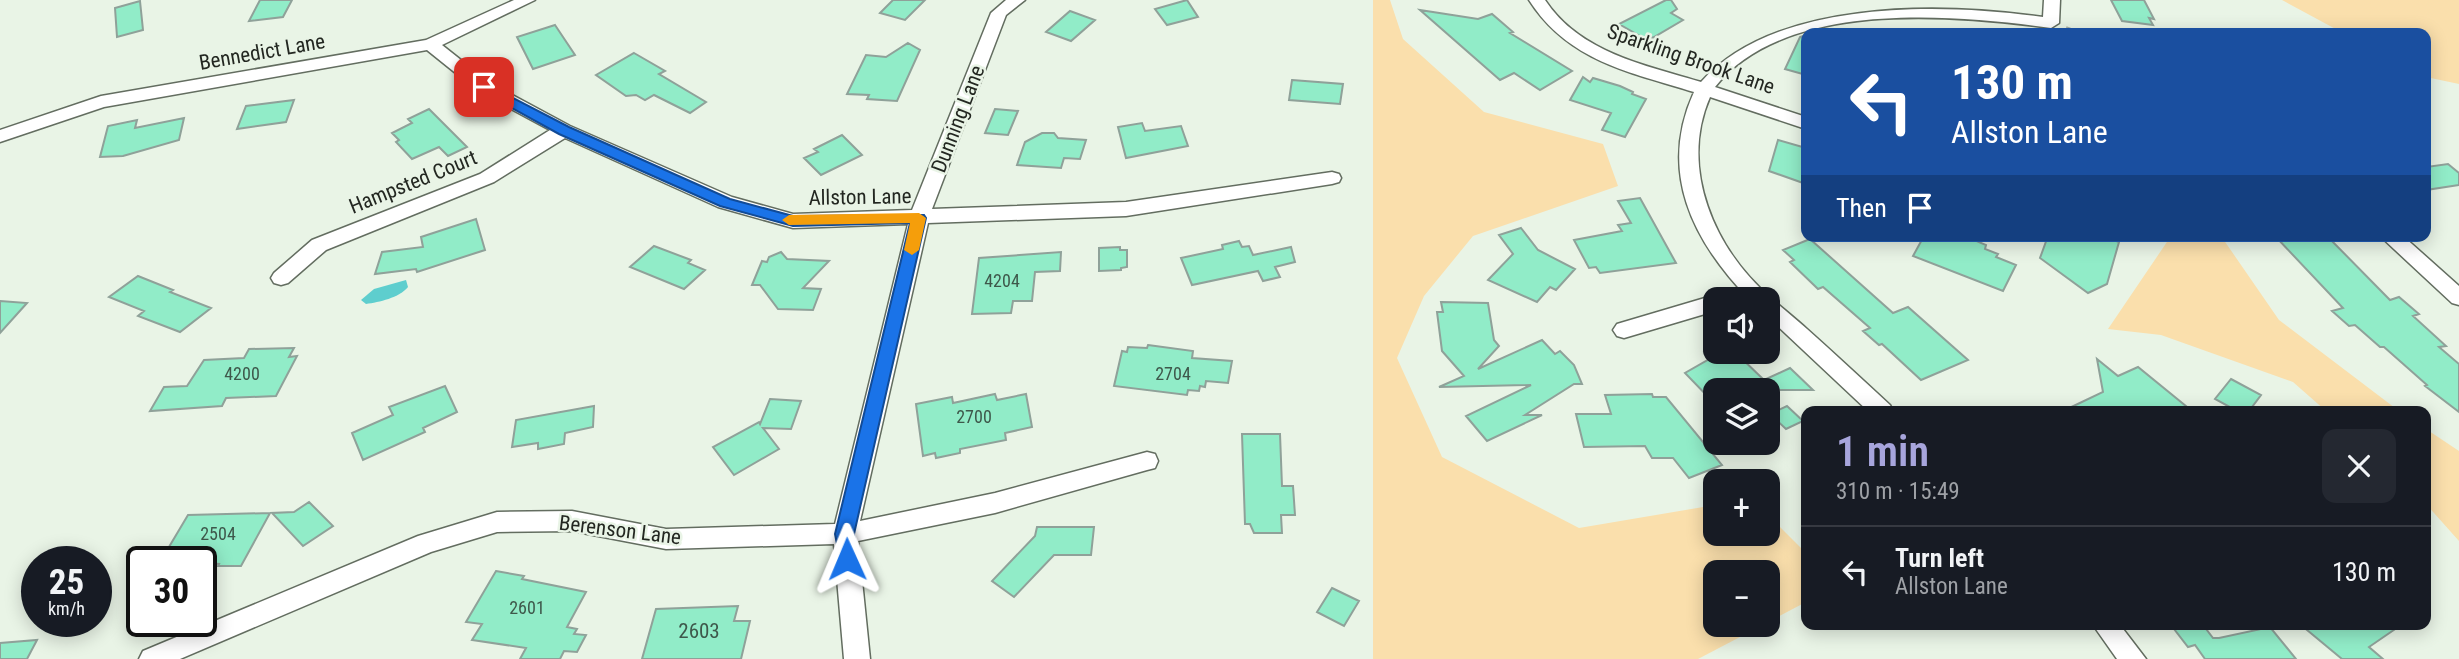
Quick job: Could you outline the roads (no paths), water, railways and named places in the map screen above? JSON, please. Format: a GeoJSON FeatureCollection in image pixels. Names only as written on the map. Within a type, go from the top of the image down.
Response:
{"type":"FeatureCollection","features":[{"type":"Feature","properties":{"kind":"street","name":"Bennedict Lane"},"geometry":{"type":"LineString","coordinates":[[0,136],[101,102],[430,44],[527,0]]}},
{"type":"Feature","properties":{"kind":"street","name":"Dunning Lane"},"geometry":{"type":"LineString","coordinates":[[857,659],[845,534],[919,218],[999,13],[1017,0]]}},
{"type":"Feature","properties":{"kind":"street","name":"Sparkling Brook Lane"},"geometry":{"type":"LineString","coordinates":[[1537,0],[1552,21],[1569,36],[1596,52],[1637,68],[1801,120]]}},
{"type":"Feature","properties":{"kind":"street"},"geometry":{"type":"LineString","coordinates":[[1751,287],[1714,239],[1694,196],[1687,169],[1688,133],[1704,89],[1723,67],[1747,49],[1820,7],[1958,12],[2051,23],[2052,0]]}},
{"type":"Feature","properties":{"kind":"street","name":"Allston Lane"},"geometry":{"type":"LineString","coordinates":[[430,44],[484,87],[564,130],[725,202],[793,221],[1126,209],[1332,178]]}},
{"type":"Feature","properties":{"kind":"street","name":"Hampsted Court"},"geometry":{"type":"LineString","coordinates":[[281,278],[319,245],[487,178],[564,130]]}},
{"type":"Feature","properties":{"kind":"street"},"geometry":{"type":"LineString","coordinates":[[2397,242],[2459,298]]}},
{"type":"Feature","properties":{"kind":"street"},"geometry":{"type":"LineString","coordinates":[[1624,330],[1703,307]]}},
{"type":"Feature","properties":{"kind":"street"},"geometry":{"type":"LineString","coordinates":[[1780,317],[1877,406]]}},
{"type":"Feature","properties":{"kind":"street","name":"Berenson Lane"},"geometry":{"type":"LineString","coordinates":[[152,659],[426,543],[497,522],[572,521],[666,539],[845,534],[995,503],[1147,461]]}},
{"type":"Feature","properties":{"kind":"street"},"geometry":{"type":"LineString","coordinates":[[2109,630],[2133,659]]}},
{"type":"Feature","properties":{"kind":"water"},"geometry":{"type":"Polygon","coordinates":[[[406,280],[408,287],[394,297],[366,304],[361,300],[374,289],[406,280]]]}}]}
